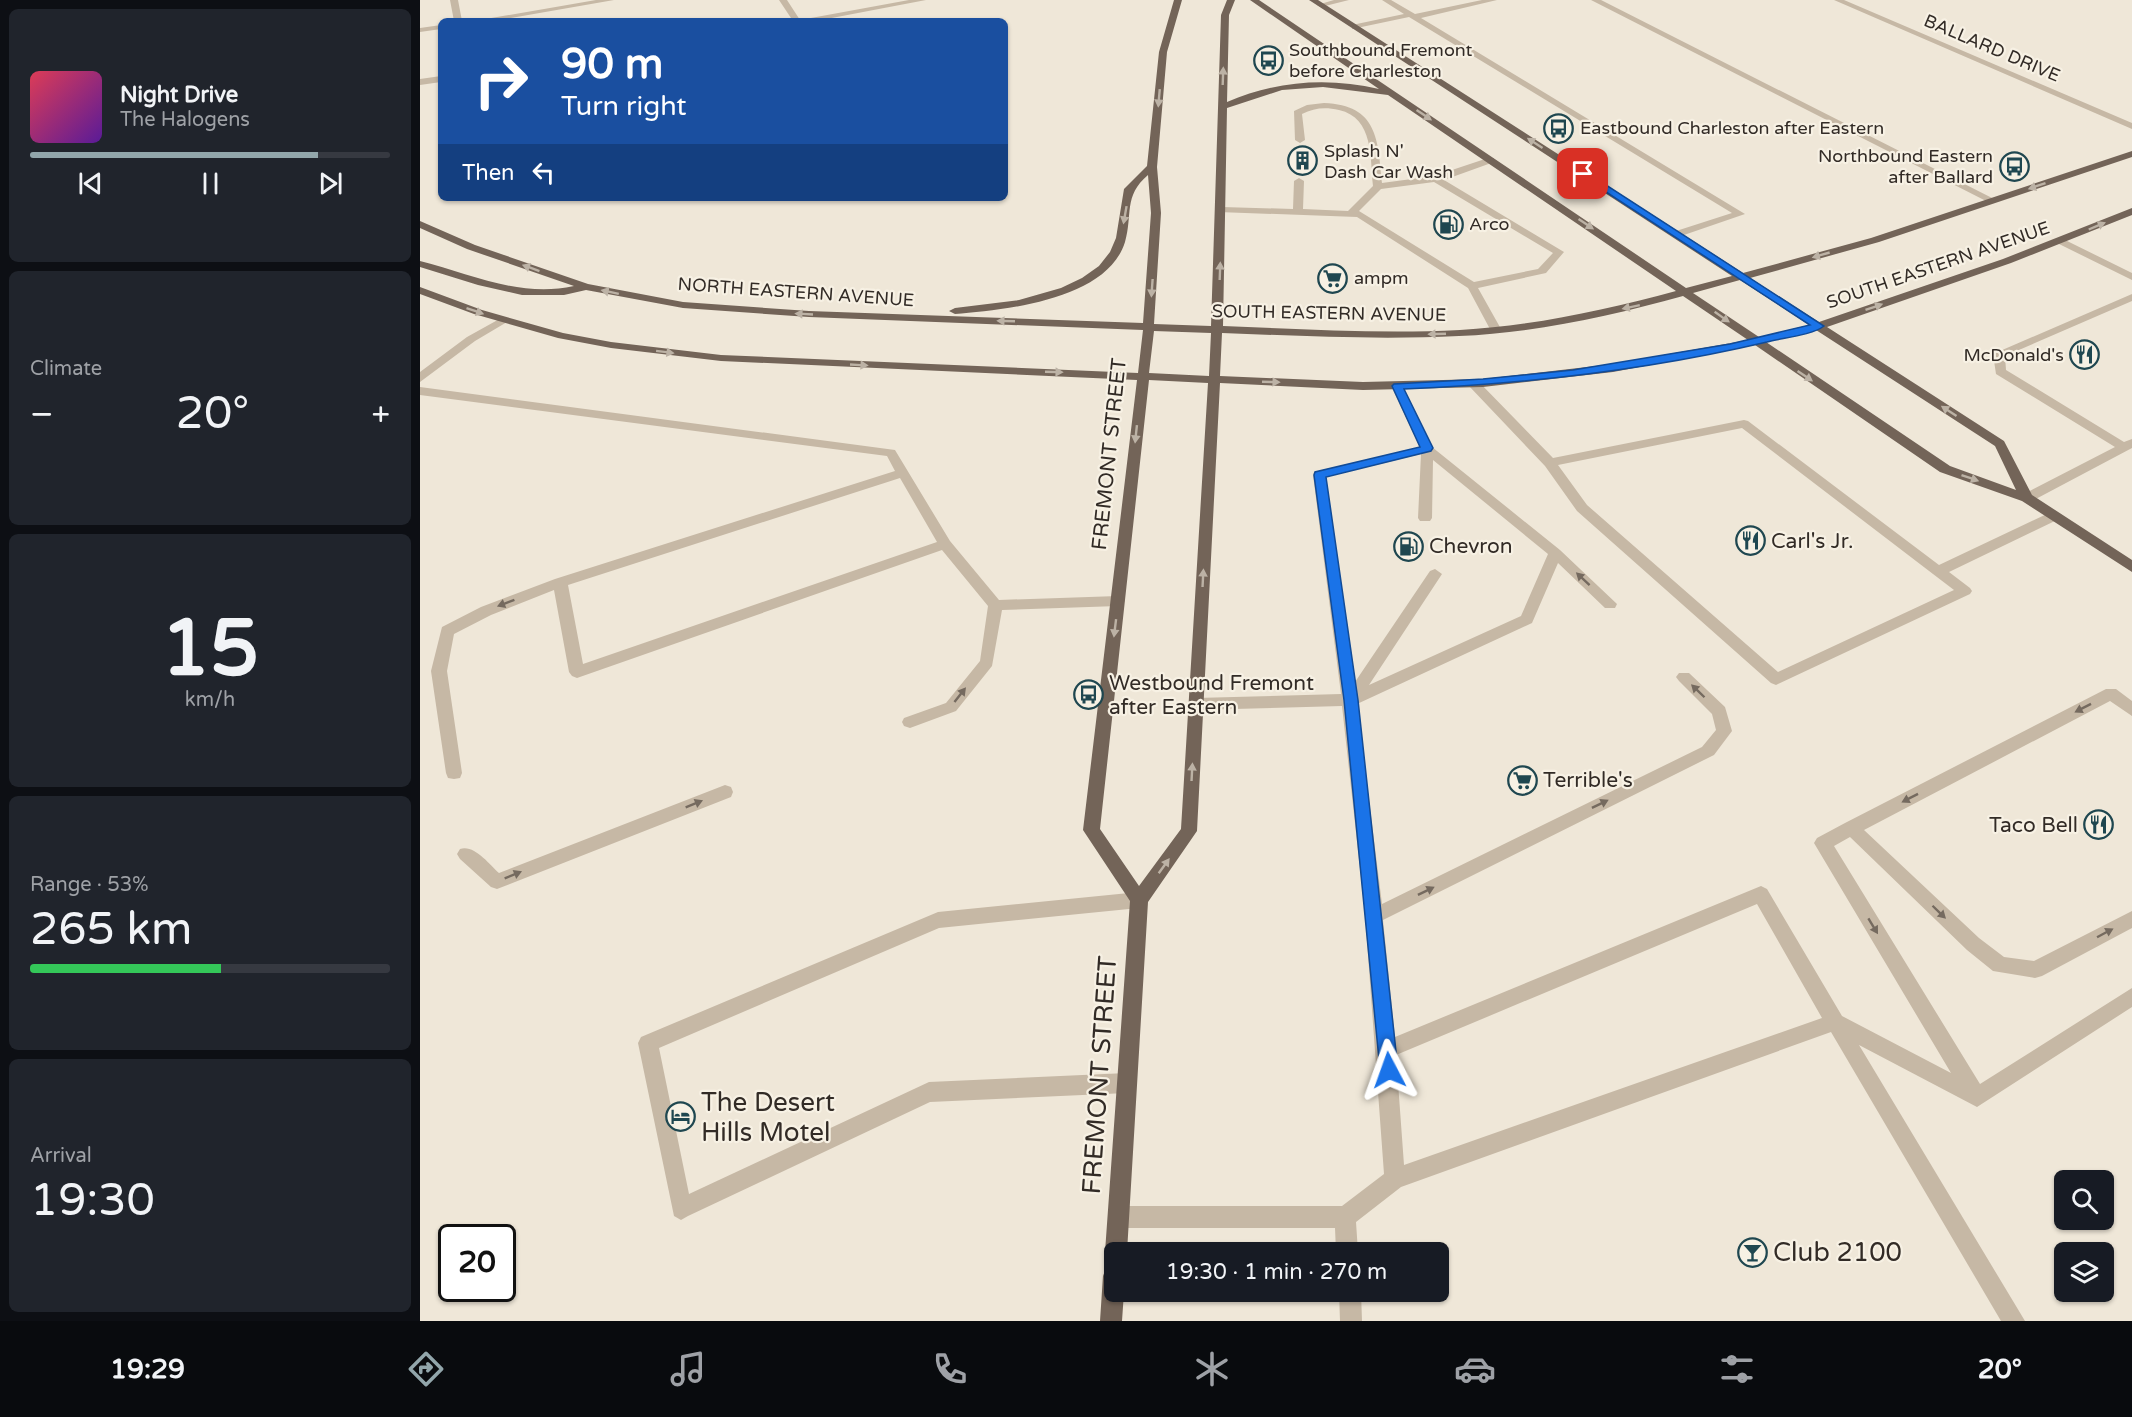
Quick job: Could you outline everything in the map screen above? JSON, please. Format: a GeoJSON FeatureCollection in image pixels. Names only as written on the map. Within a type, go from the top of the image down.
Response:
{"type":"FeatureCollection","features":[{"type":"Feature","properties":{"kind":"main road","name":"FREMONT STREET"},"geometry":{"type":"LineString","coordinates":[[1117,1242],[1139,900],[1091,830],[1149,327],[1156,213],[1152,167],[1163,52],[1178,0]]}},
{"type":"Feature","properties":{"kind":"main road"},"geometry":{"type":"LineString","coordinates":[[1139,900],[1189,831],[1217,330],[1222,210],[1225,15],[1231,0]]}},
{"type":"Feature","properties":{"kind":"main road"},"geometry":{"type":"LineString","coordinates":[[1254,0],[1687,292],[1945,470],[2027,498],[2132,567]]}},
{"type":"Feature","properties":{"kind":"main road"},"geometry":{"type":"LineString","coordinates":[[1317,3],[2000,444],[2027,498]]}},
{"type":"Feature","properties":{"kind":"main road"},"geometry":{"type":"LineString","coordinates":[[1222,107],[1269,89],[1306,84],[1338,84],[1395,95]]}},
{"type":"Feature","properties":{"kind":"main road","name":"SOUTH EASTERN AVENUE"},"geometry":{"type":"LineString","coordinates":[[1184,328],[1373,335],[1461,333],[1612,311],[1885,237],[2132,154]]}},
{"type":"Feature","properties":{"kind":"main road"},"geometry":{"type":"LineString","coordinates":[[883,317],[1003,306],[1058,293],[1082,281],[1115,253],[1121,237],[1129,189],[1152,167]]}},
{"type":"Feature","properties":{"kind":"main road","name":"SOUTH EASTERN AVENUE"},"geometry":{"type":"LineString","coordinates":[[1142,376],[1398,386],[1473,383],[1573,374],[1758,342],[1819,326],[2061,241],[2132,211]]}},
{"type":"Feature","properties":{"kind":"main road","name":"NORTH EASTERN AVENUE"},"geometry":{"type":"LineString","coordinates":[[420,224],[471,246],[586,287],[674,303],[727,309],[883,317],[1184,328]]}},
{"type":"Feature","properties":{"kind":"main road"},"geometry":{"type":"LineString","coordinates":[[420,264],[506,290],[547,294],[567,293],[586,287]]}},
{"type":"Feature","properties":{"kind":"main road"},"geometry":{"type":"LineString","coordinates":[[420,290],[503,320],[611,345],[721,358],[1142,376]]}},
{"type":"Feature","properties":{"kind":"main road"},"geometry":{"type":"LineString","coordinates":[[1112,1321],[1113,1302]]}},
{"type":"Feature","properties":{"kind":"street"},"geometry":{"type":"LineString","coordinates":[[453,0],[457,18]]}},
{"type":"Feature","properties":{"kind":"street"},"geometry":{"type":"LineString","coordinates":[[497,18],[610,0]]}},
{"type":"Feature","properties":{"kind":"street"},"geometry":{"type":"LineString","coordinates":[[783,0],[795,18]]}},
{"type":"Feature","properties":{"kind":"street"},"geometry":{"type":"LineString","coordinates":[[820,18],[922,0]]}},
{"type":"Feature","properties":{"kind":"street"},"geometry":{"type":"LineString","coordinates":[[1317,3],[1345,0]]}},
{"type":"Feature","properties":{"kind":"street"},"geometry":{"type":"LineString","coordinates":[[1386,0],[1740,214],[1677,234]]}},
{"type":"Feature","properties":{"kind":"street"},"geometry":{"type":"LineString","coordinates":[[1355,27],[1493,0]]}},
{"type":"Feature","properties":{"kind":"street"},"geometry":{"type":"LineString","coordinates":[[1595,0],[1993,201]]}},
{"type":"Feature","properties":{"kind":"street","name":"BALLARD DRIVE"},"geometry":{"type":"LineString","coordinates":[[1838,0],[2132,126]]}},
{"type":"Feature","properties":{"kind":"street"},"geometry":{"type":"LineString","coordinates":[[420,30],[438,27]]}},
{"type":"Feature","properties":{"kind":"street"},"geometry":{"type":"LineString","coordinates":[[420,82],[438,79]]}},
{"type":"Feature","properties":{"kind":"street"},"geometry":{"type":"LineString","coordinates":[[1300,140],[1297,112],[1307,107],[1326,105],[1344,107],[1362,115],[1370,127],[1378,188]]}},
{"type":"Feature","properties":{"kind":"street"},"geometry":{"type":"LineString","coordinates":[[1350,214],[1378,188],[1436,179],[1491,160]]}},
{"type":"Feature","properties":{"kind":"street"},"geometry":{"type":"LineString","coordinates":[[1436,179],[1559,252],[1542,271],[1472,286]]}},
{"type":"Feature","properties":{"kind":"street"},"geometry":{"type":"LineString","coordinates":[[1298,212],[1299,182]]}},
{"type":"Feature","properties":{"kind":"street"},"geometry":{"type":"LineString","coordinates":[[1222,210],[1359,214],[1472,286],[1496,329]]}},
{"type":"Feature","properties":{"kind":"street"},"geometry":{"type":"LineString","coordinates":[[2061,241],[2132,277]]}},
{"type":"Feature","properties":{"kind":"street"},"geometry":{"type":"LineString","coordinates":[[2128,445],[2000,372],[1999,354],[2132,297]]}},
{"type":"Feature","properties":{"kind":"street"},"geometry":{"type":"LineString","coordinates":[[420,378],[471,339],[503,320]]}},
{"type":"Feature","properties":{"kind":"street"},"geometry":{"type":"LineString","coordinates":[[1473,383],[1550,463],[1582,508],[1776,679],[1965,591],[1744,424],[1550,463]]}},
{"type":"Feature","properties":{"kind":"street"},"geometry":{"type":"LineString","coordinates":[[1398,386],[1427,448],[1555,553],[1610,604]]}},
{"type":"Feature","properties":{"kind":"street"},"geometry":{"type":"LineString","coordinates":[[420,391],[891,453],[945,544],[995,605],[987,662],[951,707],[910,722]]}},
{"type":"Feature","properties":{"kind":"street"},"geometry":{"type":"LineString","coordinates":[[2027,498],[2128,445]]}},
{"type":"Feature","properties":{"kind":"street"},"geometry":{"type":"LineString","coordinates":[[1425,518],[1427,448]]}},
{"type":"Feature","properties":{"kind":"street"},"geometry":{"type":"LineString","coordinates":[[1395,1179],[1388,1048],[1351,700],[1319,475],[1427,448]]}},
{"type":"Feature","properties":{"kind":"street"},"geometry":{"type":"LineString","coordinates":[[454,773],[439,671],[447,631],[486,611],[560,582],[903,473]]}},
{"type":"Feature","properties":{"kind":"street"},"geometry":{"type":"LineString","coordinates":[[1938,571],[2054,516]]}},
{"type":"Feature","properties":{"kind":"street"},"geometry":{"type":"LineString","coordinates":[[560,582],[577,672],[945,544]]}},
{"type":"Feature","properties":{"kind":"street"},"geometry":{"type":"LineString","coordinates":[[1196,704],[1351,700],[1527,619],[1555,553]]}},
{"type":"Feature","properties":{"kind":"street"},"geometry":{"type":"LineString","coordinates":[[1351,700],[1435,574]]}},
{"type":"Feature","properties":{"kind":"street"},"geometry":{"type":"LineString","coordinates":[[995,605],[1118,601]]}},
{"type":"Feature","properties":{"kind":"street"},"geometry":{"type":"LineString","coordinates":[[1373,916],[1708,751],[1724,731],[1719,711],[1684,677]]}},
{"type":"Feature","properties":{"kind":"street"},"geometry":{"type":"LineString","coordinates":[[1977,1097],[1823,843],[2111,693],[2132,710]]}},
{"type":"Feature","properties":{"kind":"street"},"geometry":{"type":"LineString","coordinates":[[466,854],[497,882],[725,792]]}},
{"type":"Feature","properties":{"kind":"street"},"geometry":{"type":"LineString","coordinates":[[1851,828],[1973,944],[2000,965],[2035,970],[2132,918]]}},
{"type":"Feature","properties":{"kind":"street"},"geometry":{"type":"LineString","coordinates":[[1388,1048],[1761,894],[2014,1321]]}},
{"type":"Feature","properties":{"kind":"street"},"geometry":{"type":"LineString","coordinates":[[1127,1083],[929,1092],[681,1209],[648,1043],[938,920],[1139,900]]}},
{"type":"Feature","properties":{"kind":"street"},"geometry":{"type":"LineString","coordinates":[[1977,1097],[2132,997]]}},
{"type":"Feature","properties":{"kind":"street"},"geometry":{"type":"LineString","coordinates":[[1119,1216],[1345,1217],[1395,1179],[1836,1022],[1977,1097]]}},
{"type":"Feature","properties":{"kind":"street"},"geometry":{"type":"LineString","coordinates":[[1345,1217],[1346,1242]]}},
{"type":"Feature","properties":{"kind":"street"},"geometry":{"type":"LineString","coordinates":[[1350,1302],[1351,1321]]}},
{"type":"Feature","properties":{"kind":"place","name":"Southbound Fremont before Charleston"},"geometry":{"type":"Point","coordinates":[1268,60]}},
{"type":"Feature","properties":{"kind":"place","name":"Eastbound Charleston after Eastern"},"geometry":{"type":"Point","coordinates":[1559,128]}},
{"type":"Feature","properties":{"kind":"place","name":"Splash N' Dash Car Wash"},"geometry":{"type":"Point","coordinates":[1303,161]}},
{"type":"Feature","properties":{"kind":"place","name":"Northbound Eastern after Ballard"},"geometry":{"type":"Point","coordinates":[2014,166]}},
{"type":"Feature","properties":{"kind":"place","name":"Arco"},"geometry":{"type":"Point","coordinates":[1448,224]}},
{"type":"Feature","properties":{"kind":"place","name":"ampm"},"geometry":{"type":"Point","coordinates":[1333,278]}},
{"type":"Feature","properties":{"kind":"place","name":"McDonald's"},"geometry":{"type":"Point","coordinates":[2085,355]}},
{"type":"Feature","properties":{"kind":"place","name":"Carl's Jr."},"geometry":{"type":"Point","coordinates":[1750,541]}},
{"type":"Feature","properties":{"kind":"place","name":"Chevron"},"geometry":{"type":"Point","coordinates":[1408,546]}},
{"type":"Feature","properties":{"kind":"place","name":"Westbound Fremont after Eastern"},"geometry":{"type":"Point","coordinates":[1088,695]}},
{"type":"Feature","properties":{"kind":"place","name":"Terrible's"},"geometry":{"type":"Point","coordinates":[1522,780]}},
{"type":"Feature","properties":{"kind":"place","name":"Taco Bell"},"geometry":{"type":"Point","coordinates":[2099,825]}},
{"type":"Feature","properties":{"kind":"place","name":"The Desert Hills Motel"},"geometry":{"type":"Point","coordinates":[680,1117]}},
{"type":"Feature","properties":{"kind":"place","name":"Club 2100"},"geometry":{"type":"Point","coordinates":[1752,1252]}},
{"type":"Feature","properties":{"kind":"route"},"geometry":{"type":"LineString","coordinates":[[1389,1070],[1351,700],[1319,475],[1427,448],[1398,386],[1483,382],[1573,374],[1730,348],[1819,326],[1583,174]]}}]}
